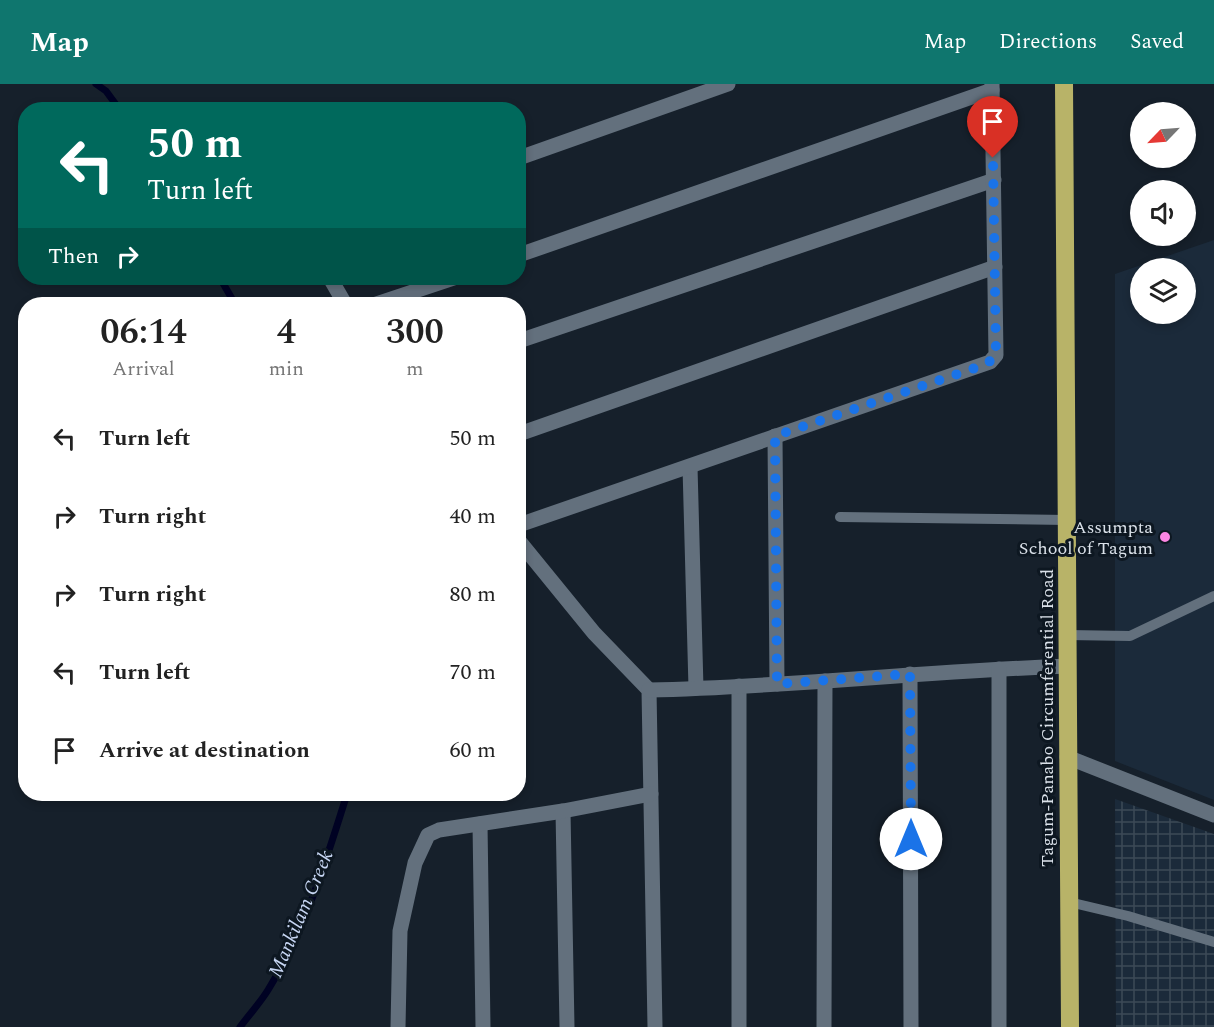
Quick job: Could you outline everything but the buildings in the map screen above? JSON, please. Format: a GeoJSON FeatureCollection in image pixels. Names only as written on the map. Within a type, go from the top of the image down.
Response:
{"type":"FeatureCollection","features":[{"type":"Feature","properties":{"kind":"highway","name":"Tagum-Panabo Circumferential Road"},"geometry":{"type":"LineString","coordinates":[[1064,84],[1070,1027]]}},
{"type":"Feature","properties":{"kind":"street"},"geometry":{"type":"LineString","coordinates":[[526,156],[728,84]]}},
{"type":"Feature","properties":{"kind":"street"},"geometry":{"type":"LineString","coordinates":[[526,253],[992,87],[996,355],[990,362],[526,523]]}},
{"type":"Feature","properties":{"kind":"street"},"geometry":{"type":"LineString","coordinates":[[526,339],[994,180]]}},
{"type":"Feature","properties":{"kind":"street"},"geometry":{"type":"LineString","coordinates":[[526,432],[995,267]]}},
{"type":"Feature","properties":{"kind":"street"},"geometry":{"type":"LineString","coordinates":[[397,297],[433,285]]}},
{"type":"Feature","properties":{"kind":"street"},"geometry":{"type":"LineString","coordinates":[[775,436],[777,684]]}},
{"type":"Feature","properties":{"kind":"street"},"geometry":{"type":"LineString","coordinates":[[690,466],[696,687]]}},
{"type":"Feature","properties":{"kind":"street"},"geometry":{"type":"LineString","coordinates":[[526,550],[594,633],[649,690],[655,1027]]}},
{"type":"Feature","properties":{"kind":"street"},"geometry":{"type":"LineString","coordinates":[[649,690],[1068,666]]}},
{"type":"Feature","properties":{"kind":"street"},"geometry":{"type":"LineString","coordinates":[[999,669],[999,1027]]}},
{"type":"Feature","properties":{"kind":"street"},"geometry":{"type":"LineString","coordinates":[[910,674],[911,1027]]}},
{"type":"Feature","properties":{"kind":"street"},"geometry":{"type":"LineString","coordinates":[[824,1027],[825,681]]}},
{"type":"Feature","properties":{"kind":"street"},"geometry":{"type":"LineString","coordinates":[[739,686],[739,1027]]}},
{"type":"Feature","properties":{"kind":"street"},"geometry":{"type":"LineString","coordinates":[[1067,757],[1214,815]]}},
{"type":"Feature","properties":{"kind":"street"},"geometry":{"type":"LineString","coordinates":[[398,1027],[400,930],[416,863],[428,835],[432,832],[651,794]]}},
{"type":"Feature","properties":{"kind":"street"},"geometry":{"type":"LineString","coordinates":[[563,811],[567,1027]]}},
{"type":"Feature","properties":{"kind":"street"},"geometry":{"type":"LineString","coordinates":[[480,824],[483,1027]]}},
{"type":"Feature","properties":{"kind":"lane"},"geometry":{"type":"LineString","coordinates":[[840,517],[1067,520]]}},
{"type":"Feature","properties":{"kind":"lane"},"geometry":{"type":"LineString","coordinates":[[1068,635],[1131,636],[1214,596]]}},
{"type":"Feature","properties":{"kind":"lane"},"geometry":{"type":"LineString","coordinates":[[1069,902],[1128,916],[1214,942]]}},
{"type":"Feature","properties":{"kind":"shaded area","name":"Assumpta School of Tagum"},"geometry":{"type":"Polygon","coordinates":[[[1214,240],[1214,800],[1115,761],[1115,274],[1130,269],[1130,324],[1196,324],[1196,258],[1162,258],[1214,240]]]}},
{"type":"Feature","properties":{"kind":"shaded area"},"geometry":{"type":"Polygon","coordinates":[[[1115,799],[1214,834],[1214,1027],[1116,1027],[1115,799]]]}},
{"type":"Feature","properties":{"kind":"waterway","name":"Mankilam Creek"},"geometry":{"type":"LineString","coordinates":[[96,84],[106,91],[114,102]]}},
{"type":"Feature","properties":{"kind":"waterway","name":"Mankilam Creek"},"geometry":{"type":"LineString","coordinates":[[224,285],[231,297]]}},
{"type":"Feature","properties":{"kind":"waterway","name":"Mankilam Creek"},"geometry":{"type":"LineString","coordinates":[[240,1027],[268,990],[293,943],[323,870],[345,801]]}},
{"type":"Feature","properties":{"kind":"place","name":"Assumpta School of Tagum"},"geometry":{"type":"Point","coordinates":[1165,537]}},
{"type":"Feature","properties":{"kind":"route"},"geometry":{"type":"LineString","coordinates":[[911,839],[910,674],[777,684],[775,436],[987,364],[993,359],[996,355],[993,158]]}}]}
